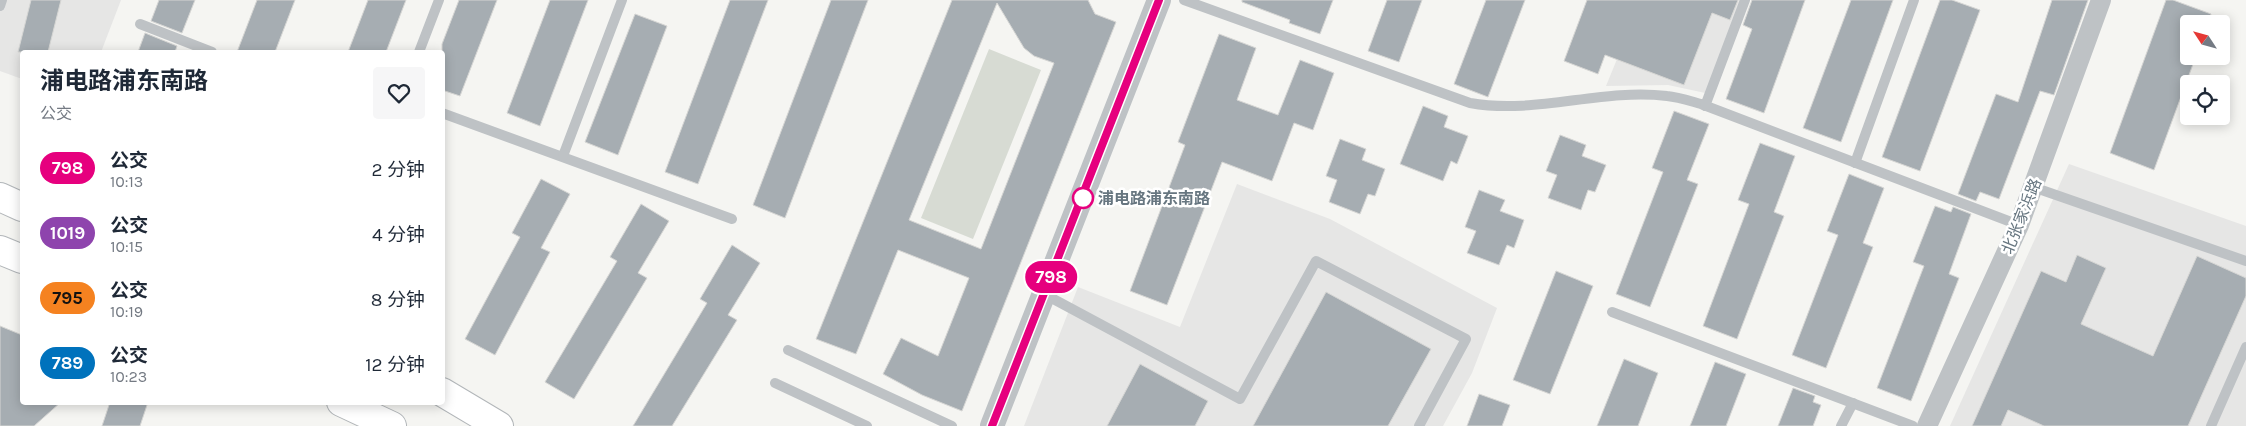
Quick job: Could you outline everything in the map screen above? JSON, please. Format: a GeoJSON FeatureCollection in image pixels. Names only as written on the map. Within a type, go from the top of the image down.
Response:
{"type":"FeatureCollection","features":[{"type":"Feature","properties":{"kind":"main road"},"geometry":{"type":"LineString","coordinates":[[0,197],[20,206]]}},
{"type":"Feature","properties":{"kind":"main road"},"geometry":{"type":"LineString","coordinates":[[0,250],[20,258]]}},
{"type":"Feature","properties":{"kind":"main road"},"geometry":{"type":"LineString","coordinates":[[445,394],[499,426]]}},
{"type":"Feature","properties":{"kind":"main road"},"geometry":{"type":"LineString","coordinates":[[347,405],[392,426]]}},
{"type":"Feature","properties":{"kind":"street"},"geometry":{"type":"LineString","coordinates":[[992,426],[1159,0]]}},
{"type":"Feature","properties":{"kind":"street","name":"北张家浜路"},"geometry":{"type":"LineString","coordinates":[[1927,426],[2019,225],[2101,0]]}},
{"type":"Feature","properties":{"kind":"lane"},"geometry":{"type":"LineString","coordinates":[[0,6],[2,0]]}},
{"type":"Feature","properties":{"kind":"lane"},"geometry":{"type":"LineString","coordinates":[[420,50],[438,0]]}},
{"type":"Feature","properties":{"kind":"lane"},"geometry":{"type":"LineString","coordinates":[[563,156],[622,0]]}},
{"type":"Feature","properties":{"kind":"lane"},"geometry":{"type":"LineString","coordinates":[[1184,0],[1470,103],[1494,107],[1518,107],[1631,96],[1667,96],[1705,106],[2019,225]]}},
{"type":"Feature","properties":{"kind":"lane"},"geometry":{"type":"LineString","coordinates":[[1705,106],[1744,0]]}},
{"type":"Feature","properties":{"kind":"lane"},"geometry":{"type":"LineString","coordinates":[[1855,163],[1914,0]]}},
{"type":"Feature","properties":{"kind":"lane"},"geometry":{"type":"LineString","coordinates":[[140,24],[207,50]]}},
{"type":"Feature","properties":{"kind":"lane"},"geometry":{"type":"LineString","coordinates":[[445,114],[563,156],[732,220]]}},
{"type":"Feature","properties":{"kind":"lane"},"geometry":{"type":"LineString","coordinates":[[2033,187],[2246,262]]}},
{"type":"Feature","properties":{"kind":"lane"},"geometry":{"type":"LineString","coordinates":[[1044,294],[1240,399],[1316,261],[1466,339],[1419,426]]}},
{"type":"Feature","properties":{"kind":"lane"},"geometry":{"type":"LineString","coordinates":[[1612,312],[1913,426]]}},
{"type":"Feature","properties":{"kind":"lane"},"geometry":{"type":"LineString","coordinates":[[2211,426],[2246,347]]}},
{"type":"Feature","properties":{"kind":"lane"},"geometry":{"type":"LineString","coordinates":[[788,350],[952,426]]}},
{"type":"Feature","properties":{"kind":"lane"},"geometry":{"type":"LineString","coordinates":[[775,383],[867,426]]}},
{"type":"Feature","properties":{"kind":"lane"},"geometry":{"type":"LineString","coordinates":[[1841,426],[1853,403]]}},
{"type":"Feature","properties":{"kind":"shaded area"},"geometry":{"type":"Polygon","coordinates":[[[0,0],[121,0],[102,50],[20,50],[20,78],[0,71],[0,0]]]}},
{"type":"Feature","properties":{"kind":"shaded area"},"geometry":{"type":"Polygon","coordinates":[[[1657,0],[1744,0],[1710,94],[1668,85],[1606,86],[1631,25],[1657,0]]]}},
{"type":"Feature","properties":{"kind":"shaded area"},"geometry":{"type":"Polygon","coordinates":[[[989,49],[1041,70],[973,239],[921,218],[989,49]]]}},
{"type":"Feature","properties":{"kind":"shaded area"},"geometry":{"type":"Polygon","coordinates":[[[2069,164],[2246,226],[2246,426],[1950,426],[2069,164]]]}},
{"type":"Feature","properties":{"kind":"shaded area"},"geometry":{"type":"Polygon","coordinates":[[[1237,184],[1330,219],[1497,308],[1472,373],[1443,426],[1024,426],[1078,287],[1180,327],[1237,184]]]}},
{"type":"Feature","properties":{"kind":"building"},"geometry":{"type":"Polygon","coordinates":[[[31,0],[61,0],[48,50],[20,50],[18,52],[31,0]]]}},
{"type":"Feature","properties":{"kind":"building"},"geometry":{"type":"Polygon","coordinates":[[[159,0],[195,0],[182,33],[151,21],[159,0]]]}},
{"type":"Feature","properties":{"kind":"building"},"geometry":{"type":"Polygon","coordinates":[[[257,0],[295,0],[276,50],[238,50],[257,0]]]}},
{"type":"Feature","properties":{"kind":"building"},"geometry":{"type":"Polygon","coordinates":[[[368,0],[406,0],[387,50],[349,50],[368,0]]]}},
{"type":"Feature","properties":{"kind":"building"},"geometry":{"type":"Polygon","coordinates":[[[459,0],[497,0],[460,96],[445,91],[445,50],[442,50],[442,44],[459,0]]]}},
{"type":"Feature","properties":{"kind":"building"},"geometry":{"type":"Polygon","coordinates":[[[550,0],[588,0],[540,126],[507,113],[550,0]]]}},
{"type":"Feature","properties":{"kind":"building"},"geometry":{"type":"Polygon","coordinates":[[[730,0],[768,0],[698,184],[665,172],[730,0]]]}},
{"type":"Feature","properties":{"kind":"building"},"geometry":{"type":"Polygon","coordinates":[[[831,0],[868,0],[785,218],[753,205],[831,0]]]}},
{"type":"Feature","properties":{"kind":"building"},"geometry":{"type":"Polygon","coordinates":[[[952,0],[1088,0],[1095,14],[1116,22],[962,411],[922,395],[883,374],[901,338],[938,356],[969,278],[898,250],[856,354],[816,339],[952,0]],[[997,3],[909,220],[981,249],[1054,63],[1034,56],[1024,48],[997,3]]]}},
{"type":"Feature","properties":{"kind":"building"},"geometry":{"type":"Polygon","coordinates":[[[1242,0],[1333,0],[1320,34],[1289,23],[1290,20],[1242,2],[1242,0]]]}},
{"type":"Feature","properties":{"kind":"building"},"geometry":{"type":"Polygon","coordinates":[[[1387,0],[1422,0],[1399,62],[1368,51],[1387,0]]]}},
{"type":"Feature","properties":{"kind":"building"},"geometry":{"type":"Polygon","coordinates":[[[1486,0],[1525,0],[1488,97],[1454,84],[1486,0]]]}},
{"type":"Feature","properties":{"kind":"building"},"geometry":{"type":"Polygon","coordinates":[[[1587,0],[1738,0],[1730,20],[1712,13],[1684,85],[1605,55],[1598,74],[1564,61],[1587,0]]]}},
{"type":"Feature","properties":{"kind":"building"},"geometry":{"type":"Polygon","coordinates":[[[1752,0],[1805,0],[1764,113],[1726,99],[1752,29],[1743,25],[1752,0]]]}},
{"type":"Feature","properties":{"kind":"building"},"geometry":{"type":"Polygon","coordinates":[[[1851,0],[1893,0],[1841,142],[1803,128],[1851,0]]]}},
{"type":"Feature","properties":{"kind":"building"},"geometry":{"type":"Polygon","coordinates":[[[1940,0],[1952,0],[1980,10],[1920,171],[1882,157],[1940,0]]]}},
{"type":"Feature","properties":{"kind":"building"},"geometry":{"type":"Polygon","coordinates":[[[2052,0],[2088,0],[2054,95],[2040,91],[1999,199],[1980,192],[1976,201],[1958,194],[1996,94],[2018,102],[2052,0]]]}},
{"type":"Feature","properties":{"kind":"building"},"geometry":{"type":"Polygon","coordinates":[[[2166,0],[2173,0],[2211,14],[2180,15],[2180,65],[2193,65],[2189,75],[2180,75],[2180,99],[2154,170],[2110,153],[2166,0]]]}},
{"type":"Feature","properties":{"kind":"building"},"geometry":{"type":"Polygon","coordinates":[[[635,14],[667,26],[618,155],[585,142],[635,14]]]}},
{"type":"Feature","properties":{"kind":"building"},"geometry":{"type":"Polygon","coordinates":[[[145,33],[177,46],[176,50],[139,50],[145,33]]]}},
{"type":"Feature","properties":{"kind":"building"},"geometry":{"type":"Polygon","coordinates":[[[1219,34],[1256,48],[1237,100],[1278,115],[1300,60],[1334,73],[1313,130],[1294,123],[1272,181],[1222,162],[1167,305],[1130,291],[1185,145],[1178,142],[1219,34]]]}},
{"type":"Feature","properties":{"kind":"building"},"geometry":{"type":"Polygon","coordinates":[[[1423,106],[1448,116],[1444,127],[1468,136],[1457,164],[1451,161],[1443,181],[1400,164],[1423,106]]]}},
{"type":"Feature","properties":{"kind":"building"},"geometry":{"type":"Polygon","coordinates":[[[1674,111],[1709,124],[1687,180],[1698,184],[1650,307],[1616,294],[1663,172],[1652,168],[1674,111]]]}},
{"type":"Feature","properties":{"kind":"building"},"geometry":{"type":"Polygon","coordinates":[[[1560,135],[1586,145],[1582,156],[1606,165],[1595,192],[1588,190],[1581,210],[1548,198],[1557,175],[1546,171],[1560,135]]]}},
{"type":"Feature","properties":{"kind":"building"},"geometry":{"type":"Polygon","coordinates":[[[1340,139],[1366,149],[1362,160],[1385,169],[1375,196],[1368,194],[1360,214],[1329,202],[1337,180],[1326,176],[1340,139]]]}},
{"type":"Feature","properties":{"kind":"building"},"geometry":{"type":"Polygon","coordinates":[[[1760,143],[1795,156],[1774,212],[1784,216],[1737,339],[1703,326],[1749,204],[1738,200],[1760,143]]]}},
{"type":"Feature","properties":{"kind":"building"},"geometry":{"type":"Polygon","coordinates":[[[1849,174],[1884,188],[1863,243],[1873,247],[1826,368],[1792,355],[1838,235],[1827,231],[1849,174]]]}},
{"type":"Feature","properties":{"kind":"building"},"geometry":{"type":"Polygon","coordinates":[[[541,179],[570,194],[541,248],[550,252],[495,355],[465,339],[520,237],[512,233],[541,179]]]}},
{"type":"Feature","properties":{"kind":"building"},"geometry":{"type":"Polygon","coordinates":[[[1479,190],[1505,200],[1500,211],[1524,220],[1514,248],[1507,245],[1499,265],[1467,253],[1476,231],[1465,227],[1479,190]]]}},
{"type":"Feature","properties":{"kind":"building"},"geometry":{"type":"Polygon","coordinates":[[[641,204],[669,221],[638,273],[647,278],[574,399],[545,382],[617,261],[610,257],[641,204]]]}},
{"type":"Feature","properties":{"kind":"building"},"geometry":{"type":"Polygon","coordinates":[[[1935,206],[1951,212],[1953,207],[1971,214],[1949,274],[1959,278],[1911,401],[1877,388],[1924,266],[1913,262],[1935,206]]]}},
{"type":"Feature","properties":{"kind":"building"},"geometry":{"type":"Polygon","coordinates":[[[732,245],[760,263],[728,315],[737,320],[672,426],[633,426],[707,303],[700,299],[732,245]]]}},
{"type":"Feature","properties":{"kind":"building"},"geometry":{"type":"Polygon","coordinates":[[[2077,255],[2106,268],[2081,324],[2153,356],[2197,256],[2246,278],[2246,296],[2188,426],[2044,426],[2008,410],[2001,426],[1972,426],[2041,271],[2066,282],[2077,255]]]}},
{"type":"Feature","properties":{"kind":"building"},"geometry":{"type":"Polygon","coordinates":[[[1556,271],[1593,286],[1550,394],[1513,380],[1556,271]]]}},
{"type":"Feature","properties":{"kind":"building"},"geometry":{"type":"Polygon","coordinates":[[[1326,292],[1431,349],[1388,426],[1253,426],[1326,292]]]}},
{"type":"Feature","properties":{"kind":"building"},"geometry":{"type":"Polygon","coordinates":[[[0,326],[20,334],[20,405],[58,405],[34,426],[0,426],[0,326]]]}},
{"type":"Feature","properties":{"kind":"building"},"geometry":{"type":"Polygon","coordinates":[[[1624,359],[1658,373],[1638,426],[1597,426],[1624,359]]]}},
{"type":"Feature","properties":{"kind":"building"},"geometry":{"type":"Polygon","coordinates":[[[1715,362],[1746,374],[1726,426],[1690,426],[1715,362]]]}},
{"type":"Feature","properties":{"kind":"building"},"geometry":{"type":"Polygon","coordinates":[[[1140,364],[1208,401],[1195,426],[1107,426],[1140,364]]]}},
{"type":"Feature","properties":{"kind":"building"},"geometry":{"type":"Polygon","coordinates":[[[1793,388],[1815,396],[1813,402],[1821,405],[1813,426],[1778,426],[1793,388]]]}},
{"type":"Feature","properties":{"kind":"building"},"geometry":{"type":"Polygon","coordinates":[[[1479,394],[1510,405],[1502,426],[1467,426],[1479,394]]]}},
{"type":"Feature","properties":{"kind":"building"},"geometry":{"type":"Polygon","coordinates":[[[109,405],[147,405],[140,426],[102,426],[109,405]]]}},
{"type":"Feature","properties":{"kind":"bus line","name":"798"},"geometry":{"type":"LineString","coordinates":[[992,426],[1159,0]]}},
{"type":"Feature","properties":{"kind":"place","name":"浦电路浦东南路"},"geometry":{"type":"Point","coordinates":[1083,198]}}]}
